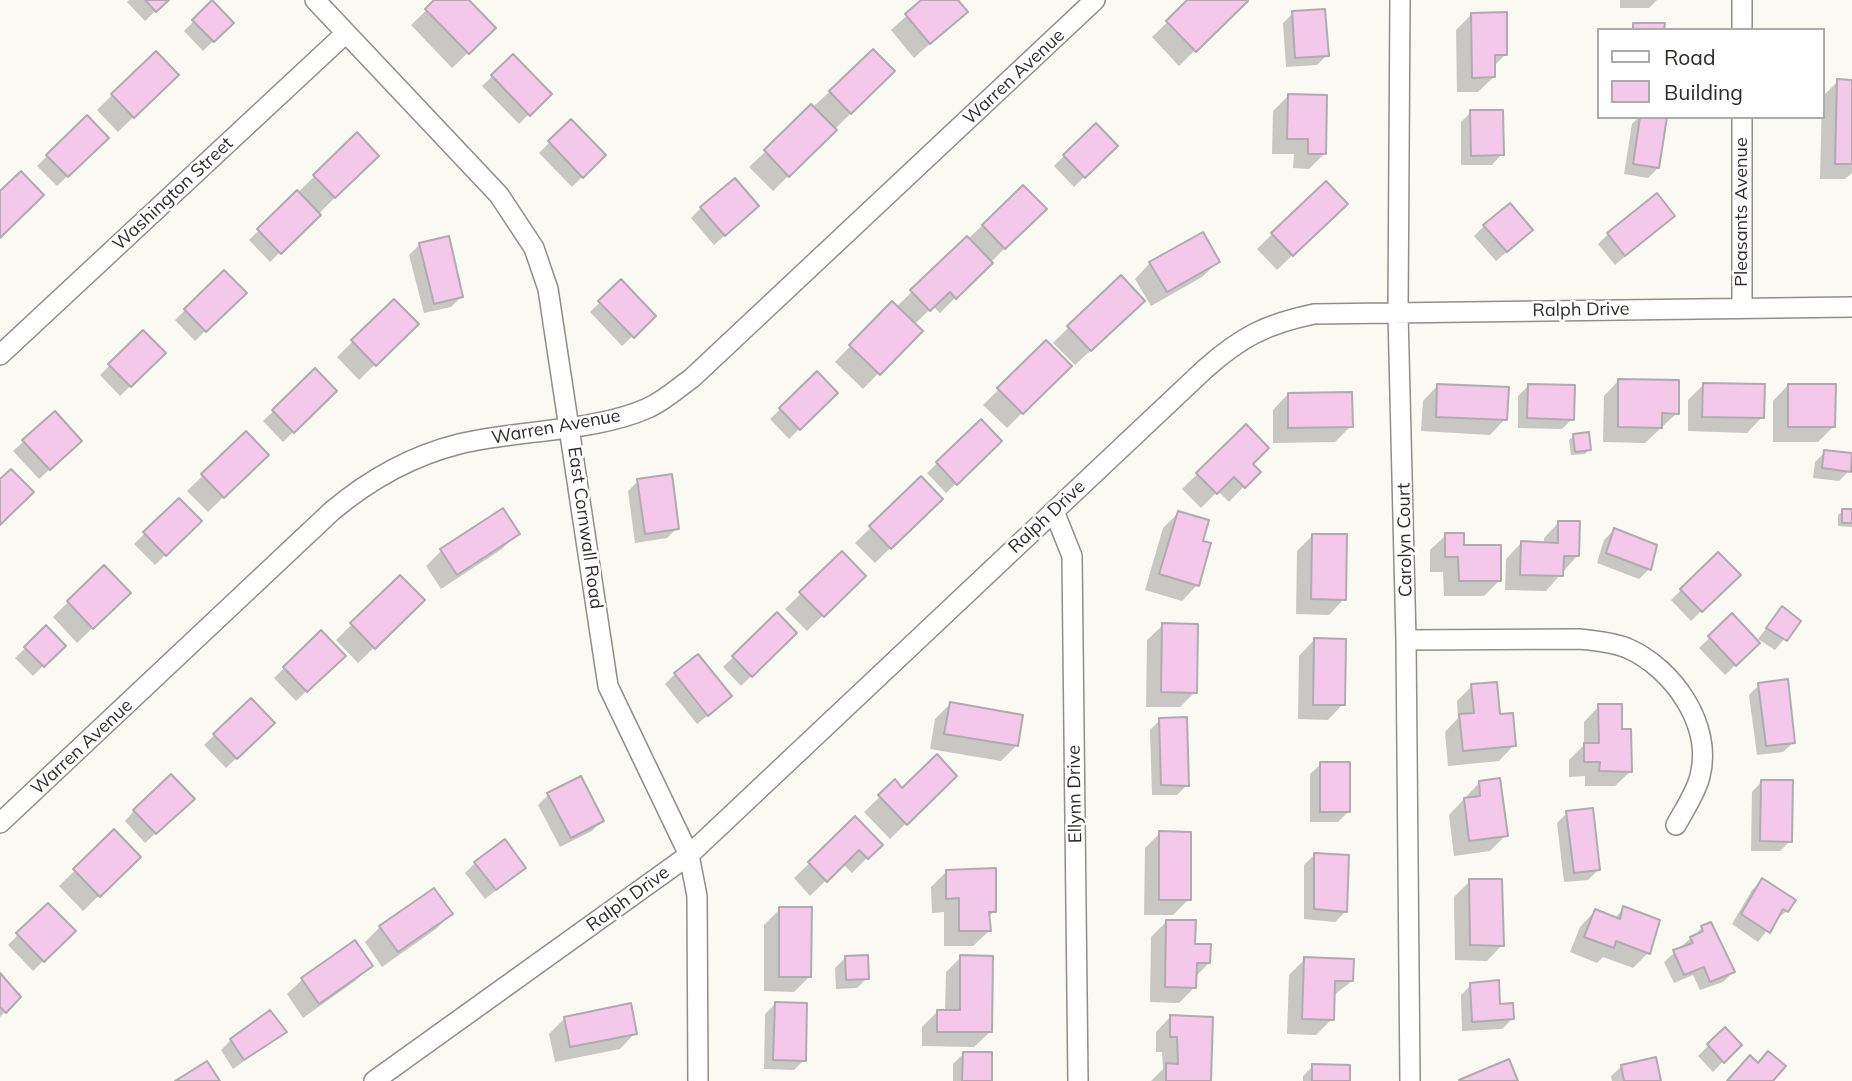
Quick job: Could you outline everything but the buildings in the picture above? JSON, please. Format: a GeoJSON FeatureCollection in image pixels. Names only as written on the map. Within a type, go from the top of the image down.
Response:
{"type":"FeatureCollection","features":[{"type":"Feature","properties":{"kind":"street","name":"East Cornwall Road"},"geometry":{"type":"LineString","coordinates":[[316,0],[499,195],[523,227],[534,248],[548,289],[608,686],[689,855],[697,897],[698,1081]]}},
{"type":"Feature","properties":{"kind":"street","name":"Warren Avenue"},"geometry":{"type":"LineString","coordinates":[[0,823],[354,492],[383,473],[434,451],[471,442],[594,423],[649,407],[692,378],[1095,0]]}},
{"type":"Feature","properties":{"kind":"street","name":"Carolyn Court"},"geometry":{"type":"LineString","coordinates":[[1400,0],[1398,313],[1406,640],[1409,1081]]}},
{"type":"Feature","properties":{"kind":"street"},"geometry":{"type":"LineString","coordinates":[[1742,0],[1742,28]]}},
{"type":"Feature","properties":{"kind":"street","name":"Washington Street"},"geometry":{"type":"LineString","coordinates":[[0,355],[346,33]]}},
{"type":"Feature","properties":{"kind":"street","name":"Pleasants Avenue"},"geometry":{"type":"LineString","coordinates":[[1742,119],[1742,308]]}},
{"type":"Feature","properties":{"kind":"street","name":"Ralph Drive"},"geometry":{"type":"LineString","coordinates":[[374,1081],[689,855],[1205,369],[1245,337],[1267,326],[1314,314],[1852,307]]}},
{"type":"Feature","properties":{"kind":"street","name":"Ellynn Drive"},"geometry":{"type":"LineString","coordinates":[[1054,511],[1072,556],[1078,1081]]}},
{"type":"Feature","properties":{"kind":"street"},"geometry":{"type":"LineString","coordinates":[[1406,640],[1580,639],[1607,642],[1647,659],[1676,686],[1693,716],[1699,736],[1702,760],[1700,778],[1676,825]]}}]}
